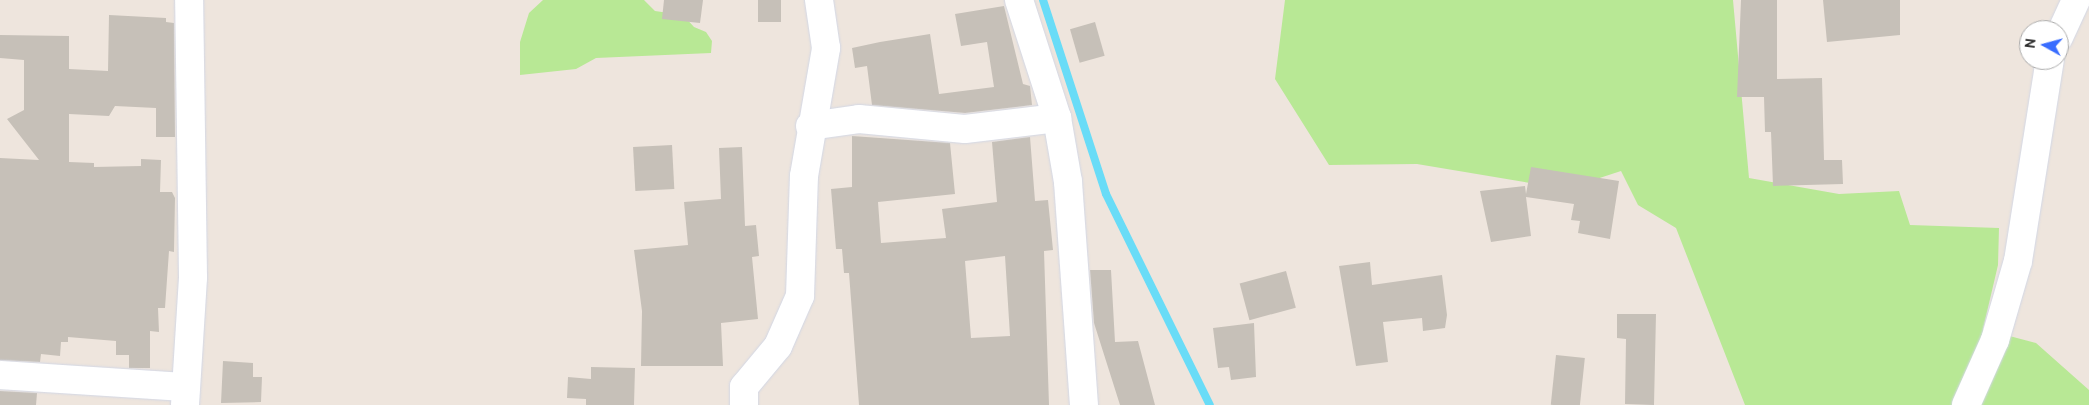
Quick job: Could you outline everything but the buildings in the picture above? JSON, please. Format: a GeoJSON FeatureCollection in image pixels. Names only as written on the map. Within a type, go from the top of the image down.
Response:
{"type":"FeatureCollection","features":[{"type":"Feature","properties":{"kind":"street"},"geometry":{"type":"LineString","coordinates":[[0,375],[185,396],[194,268],[189,0]]}},
{"type":"Feature","properties":{"kind":"street"},"geometry":{"type":"LineString","coordinates":[[744,405],[744,387],[778,346],[800,296],[804,176],[810,126],[826,48],[819,0]]}},
{"type":"Feature","properties":{"kind":"street"},"geometry":{"type":"LineString","coordinates":[[1019,0],[1057,118],[1068,182],[1084,405]]}},
{"type":"Feature","properties":{"kind":"street"},"geometry":{"type":"LineString","coordinates":[[2067,20],[2076,0]]}},
{"type":"Feature","properties":{"kind":"street"},"geometry":{"type":"LineString","coordinates":[[1966,405],[1995,340],[2018,261],[2048,70]]}},
{"type":"Feature","properties":{"kind":"street"},"geometry":{"type":"LineString","coordinates":[[810,126],[859,119],[965,129],[1057,118]]}},
{"type":"Feature","properties":{"kind":"green space"},"geometry":{"type":"Polygon","coordinates":[[[543,0],[644,0],[655,11],[683,15],[694,27],[706,32],[712,41],[711,53],[596,58],[576,69],[520,75],[520,42],[529,13],[543,0]]]}},
{"type":"Feature","properties":{"kind":"green space"},"geometry":{"type":"Polygon","coordinates":[[[1285,0],[1733,0],[1749,178],[1839,194],[1899,191],[1910,225],[1999,228],[1998,265],[1983,329],[2036,343],[2089,390],[2089,405],[1745,405],[1676,228],[1638,205],[1621,171],[1566,189],[1417,164],[1329,165],[1275,79],[1285,0]]]}},
{"type":"Feature","properties":{"kind":"waterway"},"geometry":{"type":"LineString","coordinates":[[1043,0],[1106,194],[1210,405]]}}]}
